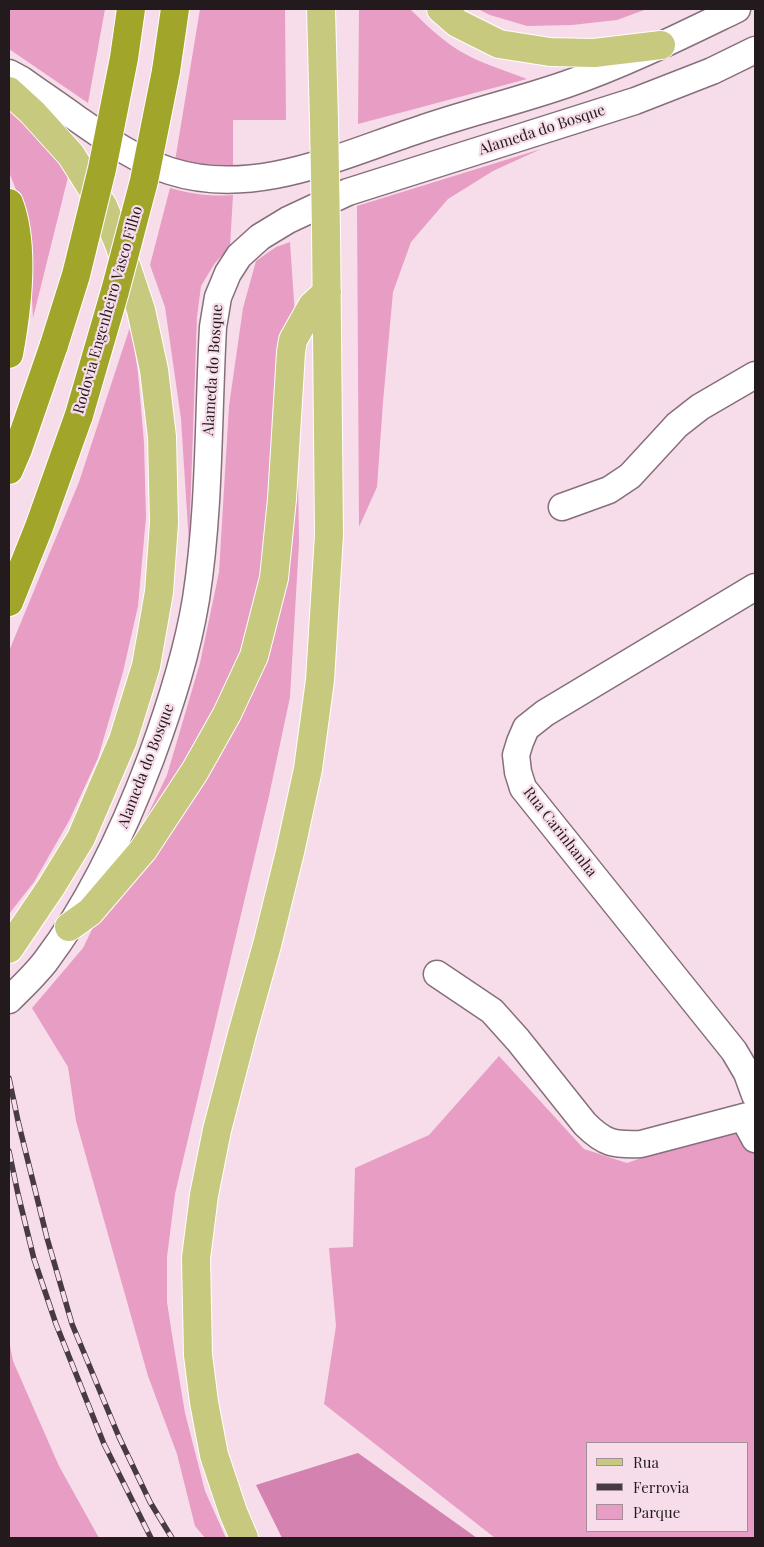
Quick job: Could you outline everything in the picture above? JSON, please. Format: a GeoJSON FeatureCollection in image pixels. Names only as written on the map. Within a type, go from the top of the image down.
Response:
{"type":"FeatureCollection","features":[{"type":"Feature","properties":{"kind":"highway"},"geometry":{"type":"LineString","coordinates":[[9,470],[54,345],[76,275],[102,169],[124,58],[131,9]]}},
{"type":"Feature","properties":{"kind":"highway","name":"Rodovia Engenheiro Vasco Filho"},"geometry":{"type":"LineString","coordinates":[[9,602],[39,527],[79,415],[115,292],[144,181],[166,71],[175,9]]}},
{"type":"Feature","properties":{"kind":"highway"},"geometry":{"type":"LineString","coordinates":[[9,203],[13,213],[17,247],[18,285],[9,354]]}},
{"type":"Feature","properties":{"kind":"main road"},"geometry":{"type":"LineString","coordinates":[[244,1538],[233,1512],[214,1455],[204,1402],[198,1355],[196,1258],[204,1195],[217,1130],[267,945],[308,769],[320,680],[330,535],[321,9]]}},
{"type":"Feature","properties":{"kind":"main road"},"geometry":{"type":"LineString","coordinates":[[441,9],[458,23],[500,44],[550,52],[594,53],[662,45]]}},
{"type":"Feature","properties":{"kind":"main road"},"geometry":{"type":"LineString","coordinates":[[9,91],[32,112],[70,154],[103,206],[119,244],[142,310],[154,370],[162,437],[164,523],[159,592],[146,666],[123,740],[81,838],[13,944]]}},
{"type":"Feature","properties":{"kind":"main road"},"geometry":{"type":"LineString","coordinates":[[69,927],[90,912],[143,850],[195,771],[223,722],[254,656],[274,578],[282,499],[293,340],[312,306],[327,292]]}},
{"type":"Feature","properties":{"kind":"street"},"geometry":{"type":"LineString","coordinates":[[9,73],[134,157],[170,172],[225,181],[266,177],[292,171],[351,154],[418,130],[567,84],[662,45],[737,9]]}},
{"type":"Feature","properties":{"kind":"street","name":"Alameda do Bosque"},"geometry":{"type":"LineString","coordinates":[[9,1000],[44,963],[69,927],[110,854],[136,798],[166,718],[183,662],[196,599],[205,518],[213,327],[218,298],[228,274],[239,256],[260,237],[288,220],[348,192],[635,101],[712,71],[755,50]]}},
{"type":"Feature","properties":{"kind":"street"},"geometry":{"type":"LineString","coordinates":[[562,507],[609,490],[630,476],[677,424],[700,407],[755,375]]}},
{"type":"Feature","properties":{"kind":"street","name":"Rua Carinhanha"},"geometry":{"type":"LineString","coordinates":[[437,974],[492,1011],[597,1136],[611,1142],[641,1144],[752,1117],[747,1073],[734,1051],[523,788],[518,772],[516,755],[526,728],[545,713],[755,587]]}},
{"type":"Feature","properties":{"kind":"green space"},"geometry":{"type":"Polygon","coordinates":[[[9,9],[105,9],[88,103],[9,49],[9,9]]]}},
{"type":"Feature","properties":{"kind":"green space"},"geometry":{"type":"Polygon","coordinates":[[[200,9],[285,9],[286,120],[233,120],[233,167],[175,161],[200,9]]]}},
{"type":"Feature","properties":{"kind":"green space"},"geometry":{"type":"Polygon","coordinates":[[[359,9],[410,9],[445,41],[466,55],[527,79],[358,124],[359,9]]]}},
{"type":"Feature","properties":{"kind":"green space"},"geometry":{"type":"Polygon","coordinates":[[[478,9],[647,9],[617,20],[572,25],[527,26],[490,15],[478,9]]]}},
{"type":"Feature","properties":{"kind":"green space"},"geometry":{"type":"Polygon","coordinates":[[[9,105],[47,146],[68,177],[33,318],[26,215],[9,172],[9,105]]]}},
{"type":"Feature","properties":{"kind":"green space"},"geometry":{"type":"Polygon","coordinates":[[[541,149],[493,171],[448,199],[411,242],[393,292],[377,487],[359,527],[357,206],[541,149]]]}},
{"type":"Feature","properties":{"kind":"green space"},"geometry":{"type":"Polygon","coordinates":[[[170,188],[217,196],[233,195],[230,247],[215,263],[201,286],[197,317],[189,544],[181,419],[165,307],[150,265],[170,188]]]}},
{"type":"Feature","properties":{"kind":"green space"},"geometry":{"type":"Polygon","coordinates":[[[290,242],[296,331],[299,543],[290,697],[269,796],[175,1194],[167,1257],[167,1302],[185,1413],[205,1491],[226,1538],[205,1538],[195,1526],[177,1454],[148,1376],[76,1121],[68,1067],[32,1008],[83,948],[167,775],[200,663],[219,572],[229,406],[243,308],[256,261],[276,247],[290,242]]]}},
{"type":"Feature","properties":{"kind":"green space"},"geometry":{"type":"Polygon","coordinates":[[[131,324],[138,373],[144,443],[146,517],[138,606],[123,672],[98,758],[69,821],[34,882],[9,914],[9,651],[79,482],[131,324]]]}},
{"type":"Feature","properties":{"kind":"green space"},"geometry":{"type":"Polygon","coordinates":[[[499,1056],[584,1149],[627,1163],[755,1118],[755,1538],[495,1538],[324,1404],[336,1326],[329,1248],[353,1247],[355,1168],[429,1135],[499,1056]]]}},
{"type":"Feature","properties":{"kind":"green space"},"geometry":{"type":"Polygon","coordinates":[[[9,1341],[13,1361],[59,1466],[99,1538],[9,1538],[9,1341]]]}},
{"type":"Feature","properties":{"kind":"shaded area"},"geometry":{"type":"Polygon","coordinates":[[[358,1453],[477,1538],[282,1538],[256,1485],[358,1453]]]}},
{"type":"Feature","properties":{"kind":"railway"},"geometry":{"type":"LineString","coordinates":[[9,1078],[47,1238],[72,1324],[119,1437],[150,1502],[172,1538]]}},
{"type":"Feature","properties":{"kind":"railway"},"geometry":{"type":"LineString","coordinates":[[9,1151],[34,1259],[56,1324],[104,1444],[151,1538]]}}]}
